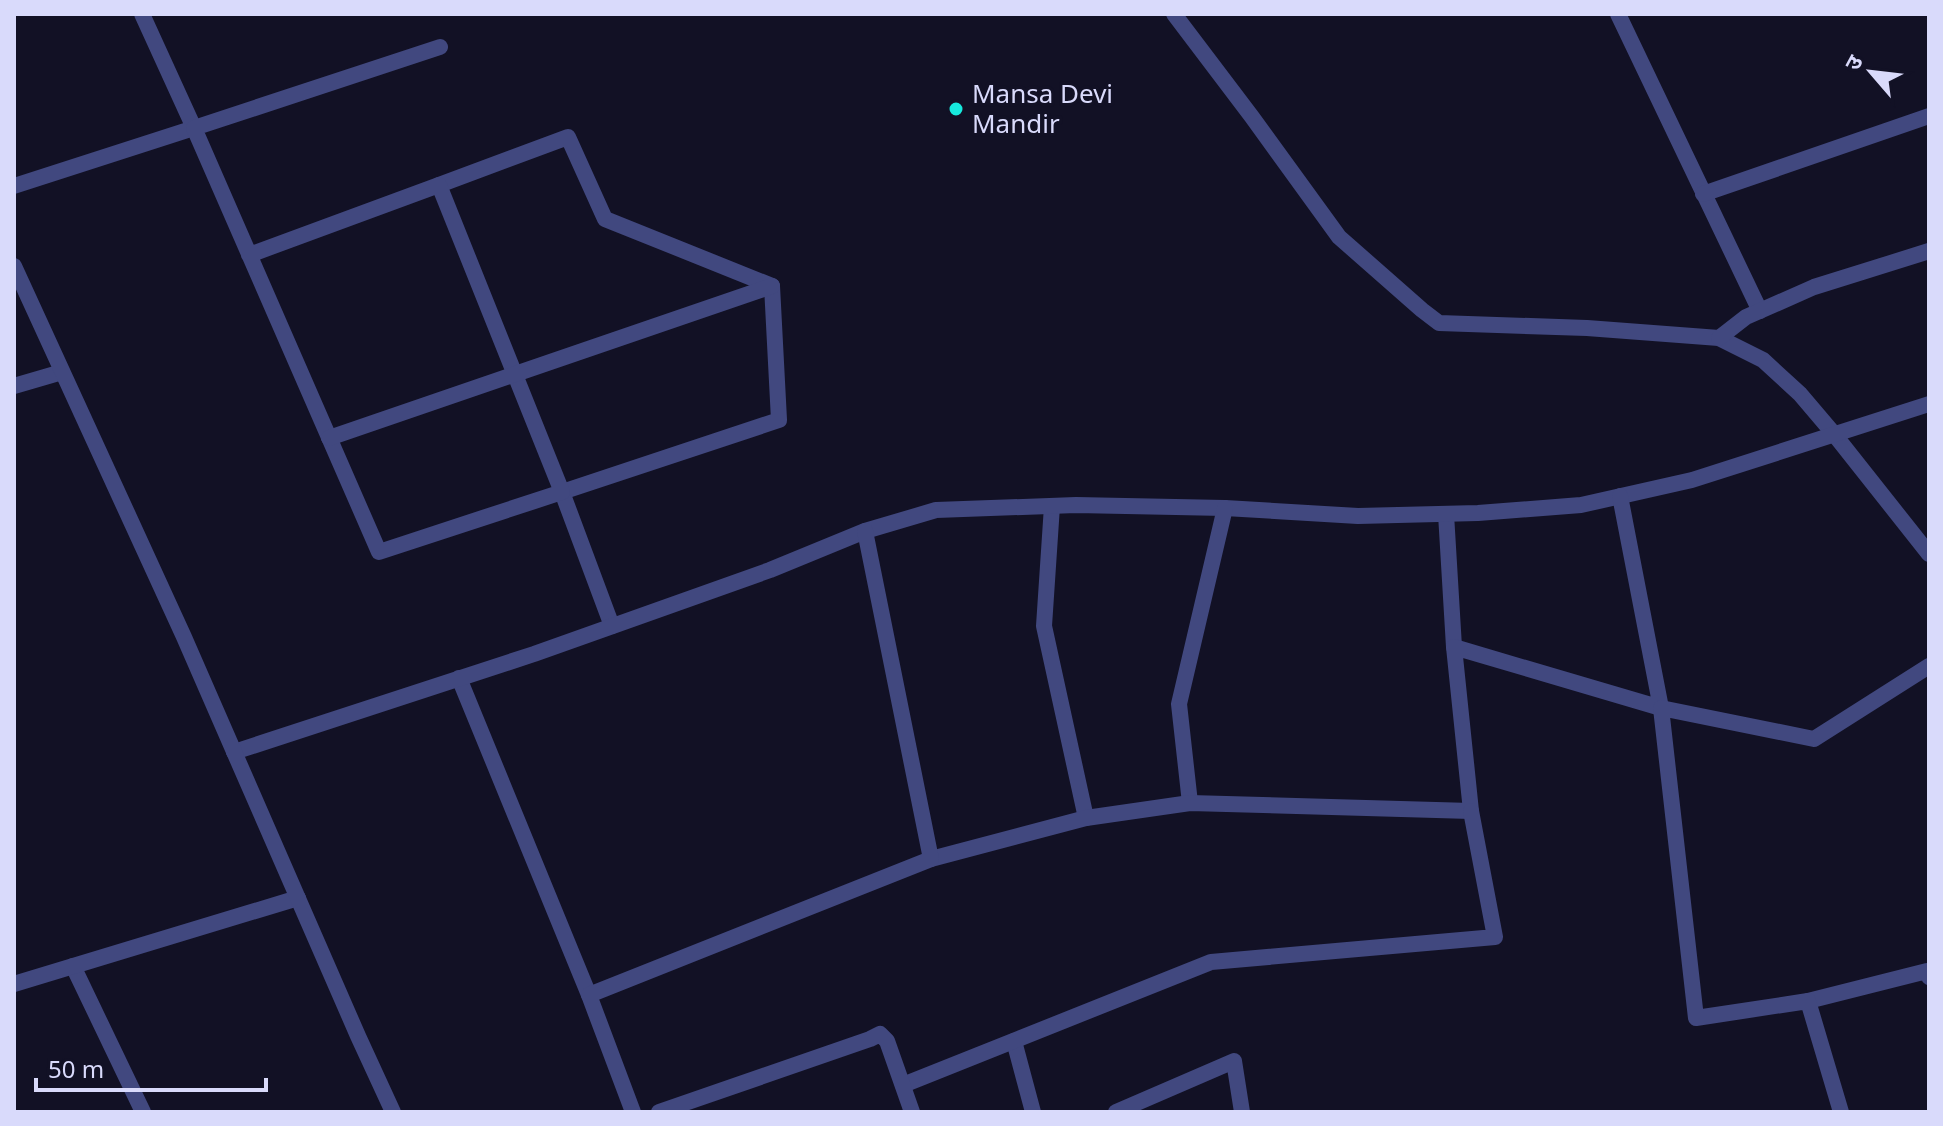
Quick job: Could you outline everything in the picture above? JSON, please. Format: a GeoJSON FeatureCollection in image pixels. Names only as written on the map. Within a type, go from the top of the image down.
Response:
{"type":"FeatureCollection","features":[{"type":"Feature","properties":{"kind":"street"},"geometry":{"type":"LineString","coordinates":[[142,14],[379,552],[779,420],[772,286]]}},
{"type":"Feature","properties":{"kind":"street"},"geometry":{"type":"LineString","coordinates":[[1174,14],[1339,237],[1439,323],[1573,327],[1719,338],[1763,360],[1800,394],[1929,554]]}},
{"type":"Feature","properties":{"kind":"street"},"geometry":{"type":"LineString","coordinates":[[1618,14],[1760,311]]}},
{"type":"Feature","properties":{"kind":"street"},"geometry":{"type":"LineString","coordinates":[[14,186],[440,47]]}},
{"type":"Feature","properties":{"kind":"street"},"geometry":{"type":"LineString","coordinates":[[1703,194],[1929,116]]}},
{"type":"Feature","properties":{"kind":"street"},"geometry":{"type":"LineString","coordinates":[[249,255],[568,137],[605,219],[772,286]]}},
{"type":"Feature","properties":{"kind":"street"},"geometry":{"type":"LineString","coordinates":[[439,185],[612,626]]}},
{"type":"Feature","properties":{"kind":"street"},"geometry":{"type":"LineString","coordinates":[[1719,338],[1746,317],[1814,287],[1929,251]]}},
{"type":"Feature","properties":{"kind":"street"},"geometry":{"type":"LineString","coordinates":[[14,266],[184,637],[393,1112]]}},
{"type":"Feature","properties":{"kind":"street"},"geometry":{"type":"LineString","coordinates":[[329,438],[772,286]]}},
{"type":"Feature","properties":{"kind":"street"},"geometry":{"type":"LineString","coordinates":[[14,386],[62,372]]}},
{"type":"Feature","properties":{"kind":"street"},"geometry":{"type":"LineString","coordinates":[[234,752],[612,626],[770,570],[865,531],[936,510],[1076,505],[1225,508],[1358,516],[1581,505],[1692,480],[1929,404]]}},
{"type":"Feature","properties":{"kind":"street"},"geometry":{"type":"LineString","coordinates":[[1620,496],[1661,708],[1696,1018],[1808,1001],[1927,971],[1929,977]]}},
{"type":"Feature","properties":{"kind":"street"},"geometry":{"type":"LineString","coordinates":[[1052,506],[1044,626],[1086,818]]}},
{"type":"Feature","properties":{"kind":"street"},"geometry":{"type":"LineString","coordinates":[[1190,803],[1179,704],[1225,508]]}},
{"type":"Feature","properties":{"kind":"street"},"geometry":{"type":"LineString","coordinates":[[903,1085],[1211,962],[1495,937],[1471,811],[1454,647],[1446,514]]}},
{"type":"Feature","properties":{"kind":"street"},"geometry":{"type":"LineString","coordinates":[[865,531],[931,859]]}},
{"type":"Feature","properties":{"kind":"street"},"geometry":{"type":"LineString","coordinates":[[1454,647],[1661,708],[1814,739],[1929,666]]}},
{"type":"Feature","properties":{"kind":"street"},"geometry":{"type":"LineString","coordinates":[[459,678],[589,995],[633,1112]]}},
{"type":"Feature","properties":{"kind":"street"},"geometry":{"type":"LineString","coordinates":[[589,995],[931,859],[1086,818],[1190,803],[1471,811]]}},
{"type":"Feature","properties":{"kind":"street"},"geometry":{"type":"LineString","coordinates":[[14,984],[298,898]]}},
{"type":"Feature","properties":{"kind":"street"},"geometry":{"type":"LineString","coordinates":[[73,966],[143,1112]]}},
{"type":"Feature","properties":{"kind":"street"},"geometry":{"type":"LineString","coordinates":[[1808,1001],[1841,1112]]}},
{"type":"Feature","properties":{"kind":"street"},"geometry":{"type":"LineString","coordinates":[[659,1112],[880,1034],[887,1041],[912,1112]]}},
{"type":"Feature","properties":{"kind":"street"},"geometry":{"type":"LineString","coordinates":[[1014,1041],[1033,1112]]}},
{"type":"Feature","properties":{"kind":"street"},"geometry":{"type":"LineString","coordinates":[[1116,1112],[1234,1061],[1242,1112]]}},
{"type":"Feature","properties":{"kind":"place","name":"Mansa Devi Mandir"},"geometry":{"type":"Point","coordinates":[956,109]}}]}
